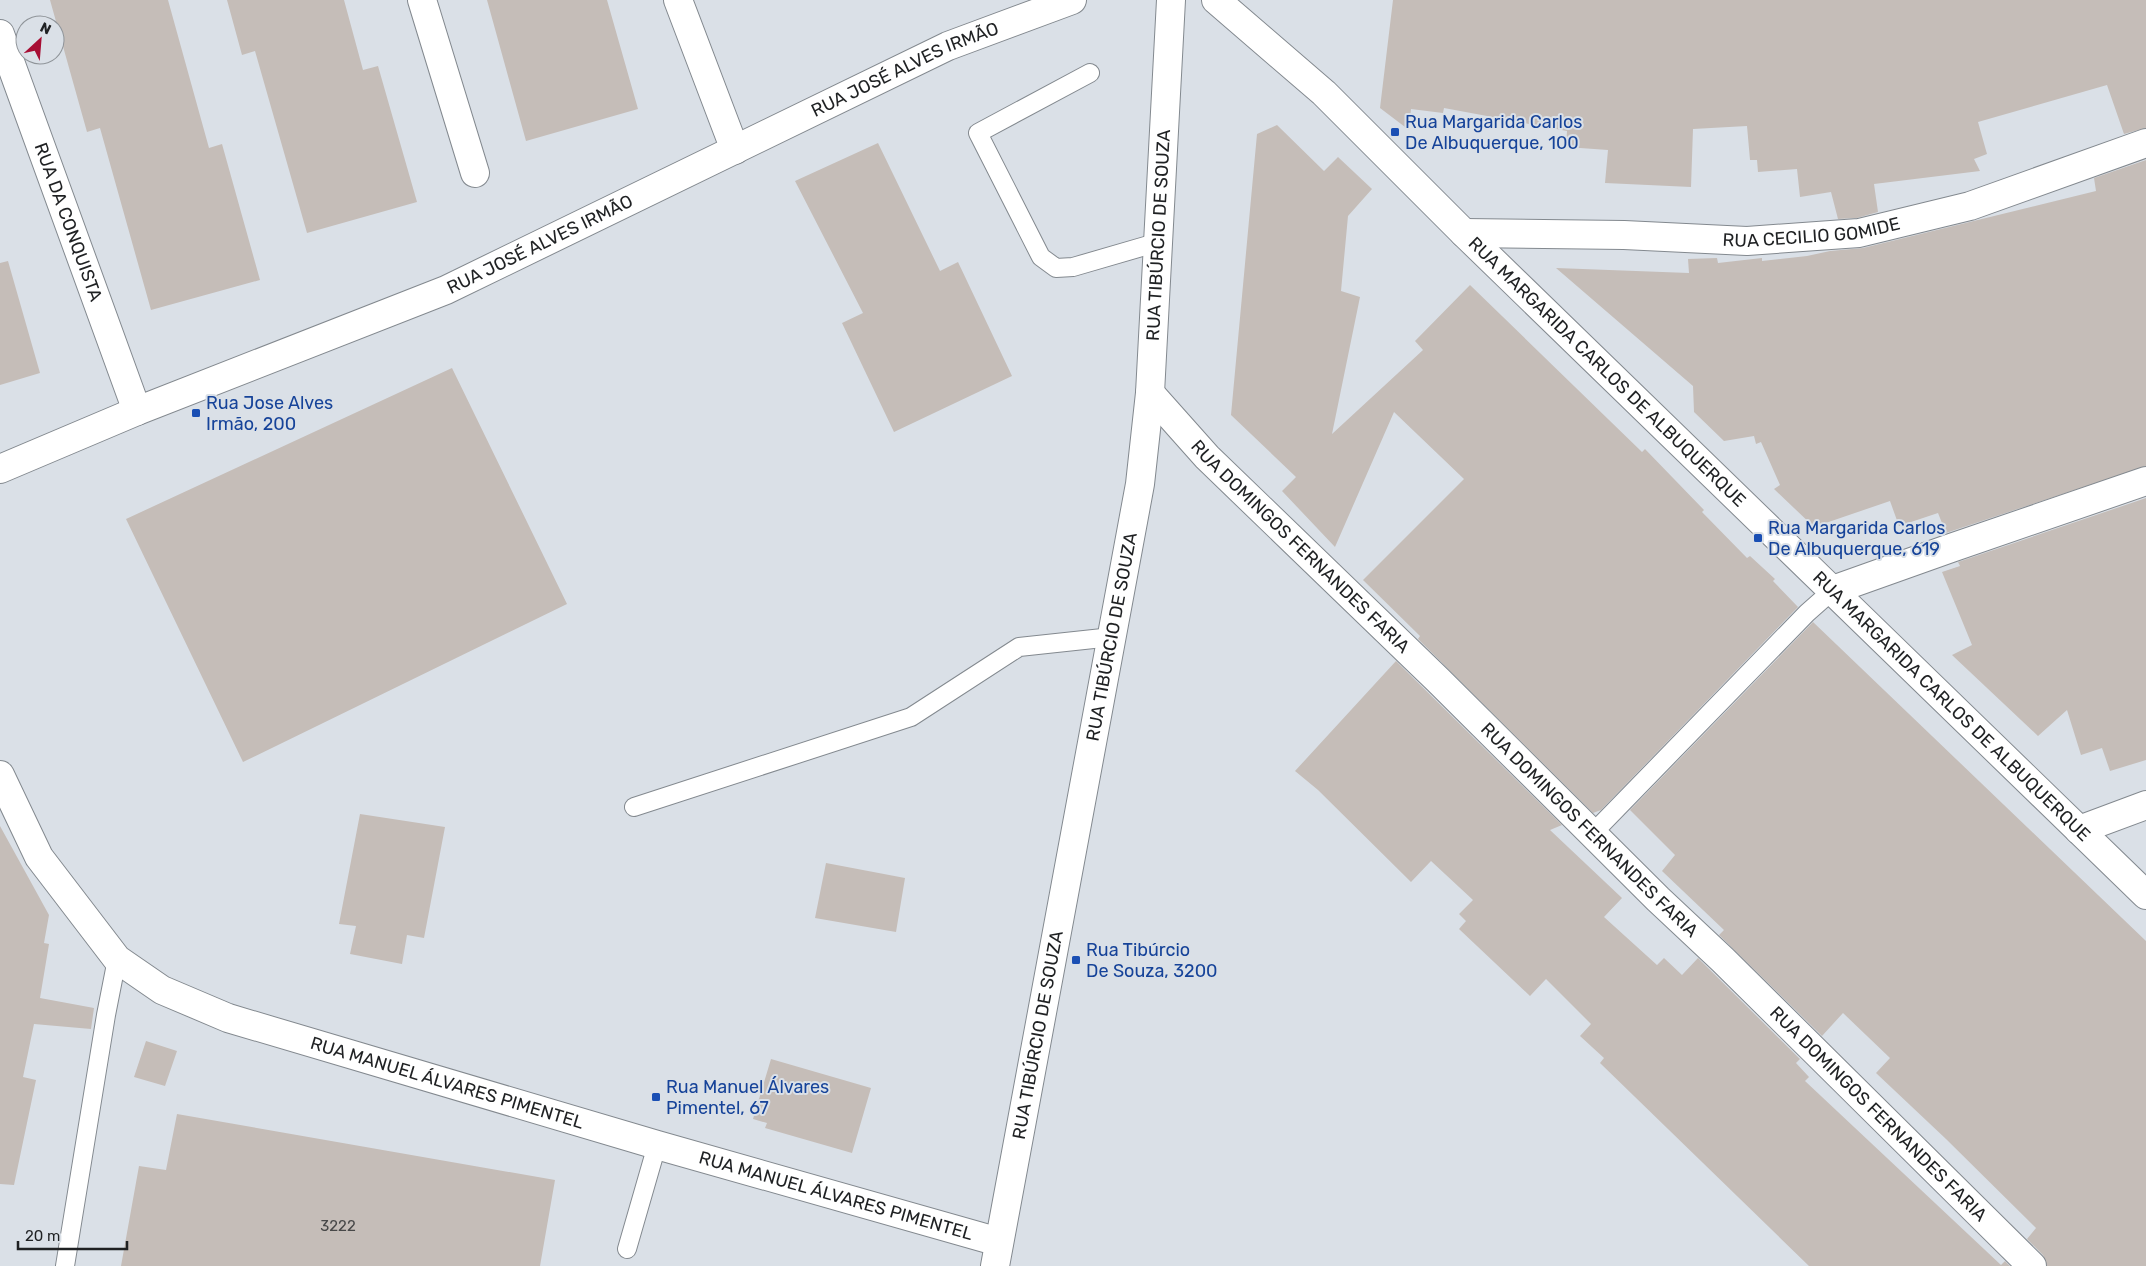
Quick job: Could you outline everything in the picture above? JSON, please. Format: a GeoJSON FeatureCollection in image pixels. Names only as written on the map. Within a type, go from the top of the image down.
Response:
{"type":"FeatureCollection","features":[{"type":"Feature","properties":{"kind":"street"},"geometry":{"type":"LineString","coordinates":[[422,0],[475,173]]}},
{"type":"Feature","properties":{"kind":"street"},"geometry":{"type":"LineString","coordinates":[[678,0],[735,150]]}},
{"type":"Feature","properties":{"kind":"street","name":"RUA JOSÉ ALVES IRMÃO"},"geometry":{"type":"LineString","coordinates":[[0,469],[136,411],[446,290],[948,46],[1072,0]]}},
{"type":"Feature","properties":{"kind":"street","name":"RUA TIBÚRCIO DE SOUZA"},"geometry":{"type":"LineString","coordinates":[[997,1254],[1140,484],[1150,393],[1171,0]]}},
{"type":"Feature","properties":{"kind":"street","name":"RUA MARGARIDA CARLOS DE ALBUQUERQUE"},"geometry":{"type":"LineString","coordinates":[[1216,0],[1324,93],[1464,233],[2146,895]]}},
{"type":"Feature","properties":{"kind":"street","name":"RUA DA CONQUISTA"},"geometry":{"type":"LineString","coordinates":[[0,34],[136,411]]}},
{"type":"Feature","properties":{"kind":"street","name":"RUA CECILIO GOMIDE"},"geometry":{"type":"LineString","coordinates":[[1464,233],[1624,235],[1748,241],[1859,233],[1970,206],[2146,143]]}},
{"type":"Feature","properties":{"kind":"street","name":"RUA DOMINGOS FERNANDES FARIA"},"geometry":{"type":"LineString","coordinates":[[1150,393],[1207,457],[1438,680],[2032,1266]]}},
{"type":"Feature","properties":{"kind":"street"},"geometry":{"type":"LineString","coordinates":[[1833,590],[1960,544],[2146,481]]}},
{"type":"Feature","properties":{"kind":"street","name":"RUA MANUEL ÁLVARES PIMENTEL"},"geometry":{"type":"LineString","coordinates":[[0,774],[39,857],[117,959],[162,990],[228,1018],[657,1145],[997,1254]]}},
{"type":"Feature","properties":{"kind":"street"},"geometry":{"type":"LineString","coordinates":[[2079,830],[2146,805]]}},
{"type":"Feature","properties":{"kind":"lane"},"geometry":{"type":"LineString","coordinates":[[1090,73],[978,133],[1041,258],[1056,268],[1073,267],[1159,242]]}},
{"type":"Feature","properties":{"kind":"lane"},"geometry":{"type":"LineString","coordinates":[[1592,834],[1807,613],[1833,590]]}},
{"type":"Feature","properties":{"kind":"lane"},"geometry":{"type":"LineString","coordinates":[[634,807],[911,718],[1019,647],[1112,636]]}},
{"type":"Feature","properties":{"kind":"lane"},"geometry":{"type":"LineString","coordinates":[[65,1266],[117,959]]}},
{"type":"Feature","properties":{"kind":"lane"},"geometry":{"type":"LineString","coordinates":[[627,1249],[657,1145]]}},
{"type":"Feature","properties":{"kind":"building"},"geometry":{"type":"Polygon","coordinates":[[[50,0],[168,0],[209,148],[222,144],[260,280],[151,310],[100,128],[87,132],[65,54],[65,15],[54,15],[50,0]]]}},
{"type":"Feature","properties":{"kind":"building"},"geometry":{"type":"Polygon","coordinates":[[[227,0],[344,0],[363,70],[378,66],[417,202],[307,233],[255,51],[242,55],[227,0]]]}},
{"type":"Feature","properties":{"kind":"building"},"geometry":{"type":"Polygon","coordinates":[[[487,0],[607,0],[638,109],[526,141],[487,0]]]}},
{"type":"Feature","properties":{"kind":"building"},"geometry":{"type":"Polygon","coordinates":[[[1393,0],[2146,0],[2146,128],[2124,134],[2107,85],[1978,122],[1987,154],[1974,159],[1980,171],[1874,184],[1878,212],[1857,218],[1838,219],[1831,192],[1800,197],[1797,169],[1758,172],[1757,160],[1750,160],[1747,126],[1693,129],[1691,187],[1605,183],[1608,150],[1566,147],[1567,131],[1444,108],[1443,113],[1411,109],[1409,130],[1380,108],[1393,0]]]}},
{"type":"Feature","properties":{"kind":"building"},"geometry":{"type":"Polygon","coordinates":[[[1277,125],[1324,171],[1338,157],[1372,189],[1348,216],[1341,291],[1360,297],[1332,434],[1423,350],[1415,341],[1470,285],[1642,452],[1645,449],[1747,558],[1750,556],[1775,579],[1773,581],[1798,607],[1601,810],[1593,813],[1418,639],[1420,636],[1363,580],[1464,479],[1394,412],[1335,547],[1282,491],[1296,477],[1231,415],[1257,134],[1277,125]]]}},
{"type":"Feature","properties":{"kind":"building"},"geometry":{"type":"Polygon","coordinates":[[[878,143],[940,271],[958,262],[1012,376],[894,432],[842,323],[863,313],[795,181],[878,143]]]}},
{"type":"Feature","properties":{"kind":"building"},"geometry":{"type":"Polygon","coordinates":[[[2146,160],[2146,466],[1946,533],[1938,513],[1899,526],[1890,501],[1814,527],[1774,489],[1780,485],[1761,442],[1756,444],[1754,436],[1724,441],[1694,412],[1693,386],[1556,268],[1689,273],[1688,259],[1717,258],[1718,263],[1762,258],[1762,261],[1863,248],[2096,191],[2094,178],[2146,160]]]}},
{"type":"Feature","properties":{"kind":"building"},"geometry":{"type":"Polygon","coordinates":[[[8,261],[40,373],[0,385],[0,263],[8,261]]]}},
{"type":"Feature","properties":{"kind":"building"},"geometry":{"type":"Polygon","coordinates":[[[452,368],[567,604],[243,762],[126,519],[452,368]]]}},
{"type":"Feature","properties":{"kind":"building"},"geometry":{"type":"Polygon","coordinates":[[[2146,498],[2146,760],[2110,771],[2102,748],[2081,755],[2067,710],[2038,736],[1952,655],[1972,645],[1942,572],[1960,566],[1958,562],[2146,498]]]}},
{"type":"Feature","properties":{"kind":"building"},"geometry":{"type":"Polygon","coordinates":[[[1813,622],[2146,941],[2146,1266],[2047,1266],[2043,1255],[2027,1239],[2036,1228],[1876,1073],[1890,1058],[1843,1013],[1822,1036],[1719,935],[1724,930],[1662,871],[1675,855],[1630,810],[1813,622]]]}},
{"type":"Feature","properties":{"kind":"building"},"geometry":{"type":"Polygon","coordinates":[[[1396,661],[1562,825],[1550,830],[1622,898],[1604,917],[1657,965],[1664,958],[1682,975],[1698,958],[1800,1059],[1796,1063],[1809,1077],[1805,1081],[2001,1265],[2005,1261],[2010,1266],[1809,1266],[1600,1063],[1604,1058],[1580,1036],[1591,1024],[1546,979],[1530,996],[1459,929],[1466,921],[1459,914],[1473,900],[1431,861],[1411,882],[1318,790],[1295,771],[1396,661]]]}},
{"type":"Feature","properties":{"kind":"building"},"geometry":{"type":"Polygon","coordinates":[[[360,814],[445,827],[424,938],[407,935],[402,964],[350,954],[356,926],[339,924],[360,814]]]}},
{"type":"Feature","properties":{"kind":"building"},"geometry":{"type":"Polygon","coordinates":[[[0,826],[49,915],[44,943],[49,944],[40,998],[94,1008],[91,1029],[34,1024],[23,1077],[36,1080],[14,1185],[0,1184],[0,826]]]}},
{"type":"Feature","properties":{"kind":"building"},"geometry":{"type":"Polygon","coordinates":[[[826,863],[905,878],[896,932],[815,918],[826,863]]]}},
{"type":"Feature","properties":{"kind":"building"},"geometry":{"type":"Polygon","coordinates":[[[146,1041],[177,1051],[165,1086],[134,1077],[146,1041]]]}},
{"type":"Feature","properties":{"kind":"building"},"geometry":{"type":"Polygon","coordinates":[[[771,1059],[871,1088],[852,1153],[765,1128],[767,1123],[753,1119],[771,1059]]]}},
{"type":"Feature","properties":{"kind":"building"},"geometry":{"type":"Polygon","coordinates":[[[177,1114],[555,1180],[540,1266],[121,1266],[139,1166],[166,1170],[177,1114]]]}},
{"type":"Feature","properties":{"kind":"place","name":"Rua Margarida Carlos De Albuquerque, 100"},"geometry":{"type":"Point","coordinates":[1395,132]}},
{"type":"Feature","properties":{"kind":"place","name":"Rua Jose Alves Irmão, 200"},"geometry":{"type":"Point","coordinates":[196,413]}},
{"type":"Feature","properties":{"kind":"place","name":"Rua Margarida Carlos De Albuquerque, 619"},"geometry":{"type":"Point","coordinates":[1758,538]}},
{"type":"Feature","properties":{"kind":"place","name":"Rua Tibúrcio De Souza, 3200"},"geometry":{"type":"Point","coordinates":[1076,960]}},
{"type":"Feature","properties":{"kind":"place","name":"Rua Manuel Álvares Pimentel, 67"},"geometry":{"type":"Point","coordinates":[656,1097]}}]}
